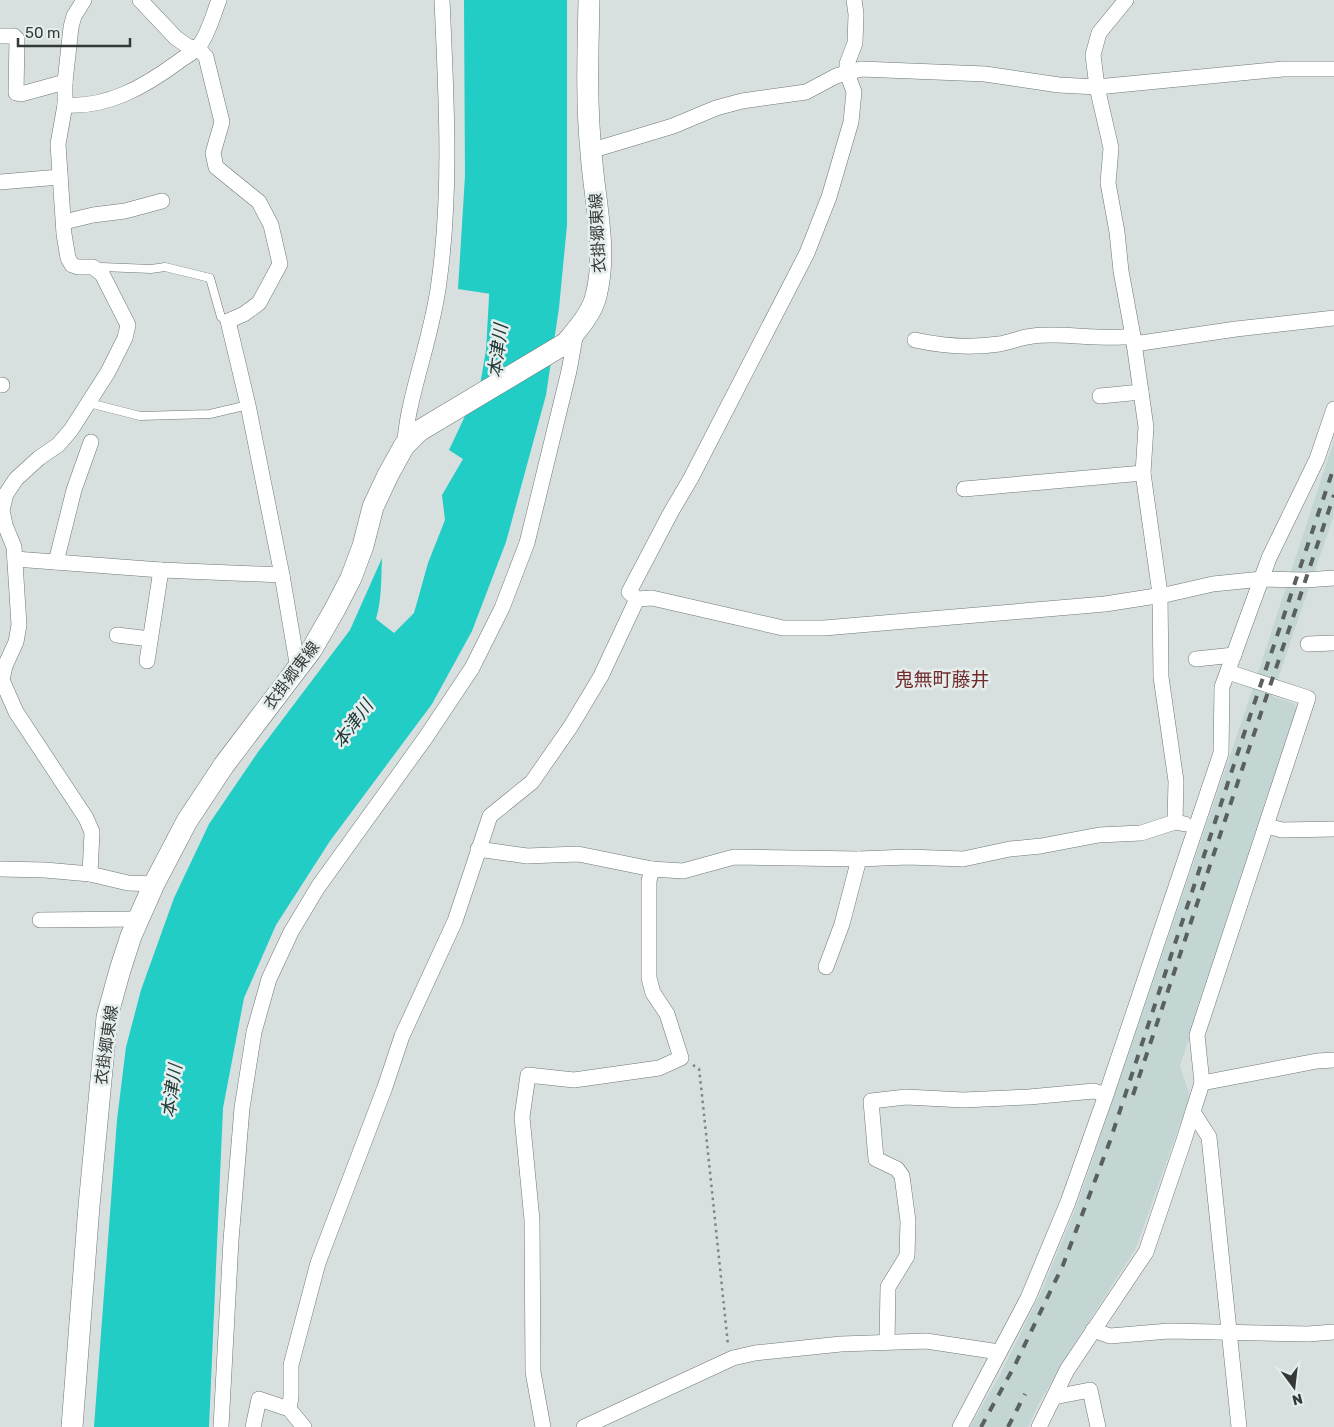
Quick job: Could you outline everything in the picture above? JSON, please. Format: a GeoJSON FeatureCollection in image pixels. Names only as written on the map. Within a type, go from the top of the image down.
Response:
{"type":"FeatureCollection","features":[{"type":"Feature","properties":{"kind":"main road","name":"衣掛郷東線"},"geometry":{"type":"LineString","coordinates":[[72,1427],[88,1206],[107,1017],[120,970],[154,884],[187,820],[224,765],[312,649],[351,578],[363,546],[373,507],[388,475],[411,438],[571,338],[596,298],[601,258],[590,151],[588,0]]}},
{"type":"Feature","properties":{"kind":"street"},"geometry":{"type":"LineString","coordinates":[[84,0],[74,16],[70,27],[65,82],[65,106],[58,144],[68,258],[72,265],[93,268],[102,274],[128,325],[125,338],[108,372],[89,403],[58,445],[39,458],[22,474],[6,494],[2,510],[5,525],[14,547],[18,625],[16,642],[2,680],[16,712],[86,818],[92,832],[90,874]]}},
{"type":"Feature","properties":{"kind":"street"},"geometry":{"type":"LineString","coordinates":[[140,0],[176,38],[189,47],[198,48],[206,57],[222,122],[213,153],[216,167],[259,202],[270,225],[280,264],[259,303],[244,314],[228,321],[248,405],[282,575],[298,669]]}},
{"type":"Feature","properties":{"kind":"street"},"geometry":{"type":"LineString","coordinates":[[65,106],[95,104],[110,100],[151,82],[198,48],[206,34],[219,0]]}},
{"type":"Feature","properties":{"kind":"street"},"geometry":{"type":"LineString","coordinates":[[411,438],[410,410],[430,330],[439,283],[445,220],[446,161],[442,0]]}},
{"type":"Feature","properties":{"kind":"street"},"geometry":{"type":"LineString","coordinates":[[854,0],[856,14],[855,44],[847,64],[847,72],[854,92],[851,122],[826,205],[807,253],[695,470],[629,592],[637,599],[652,598],[783,628],[824,628],[1105,604],[1213,584],[1262,579],[1306,580],[1334,578]]}},
{"type":"Feature","properties":{"kind":"street"},"geometry":{"type":"LineString","coordinates":[[1126,0],[1099,33],[1093,55],[1097,87],[1111,148],[1108,184],[1134,340],[1146,427],[1143,473],[1160,594],[1161,677],[1176,781],[1176,822]]}},
{"type":"Feature","properties":{"kind":"street"},"geometry":{"type":"LineString","coordinates":[[0,36],[14,36],[17,39],[16,93],[21,94],[65,82]]}},
{"type":"Feature","properties":{"kind":"street"},"geometry":{"type":"LineString","coordinates":[[590,151],[673,126],[716,108],[742,101],[806,92],[836,76],[862,70],[878,69],[985,74],[1059,85],[1097,87],[1195,76],[1283,70],[1334,69]]}},
{"type":"Feature","properties":{"kind":"street"},"geometry":{"type":"LineString","coordinates":[[0,182],[60,177]]}},
{"type":"Feature","properties":{"kind":"street"},"geometry":{"type":"LineString","coordinates":[[64,222],[94,214],[125,211],[162,201]]}},
{"type":"Feature","properties":{"kind":"street"},"geometry":{"type":"LineString","coordinates":[[915,340],[933,344],[976,346],[1000,344],[1032,336],[1077,336],[1134,340],[1334,318]]}},
{"type":"Feature","properties":{"kind":"street"},"geometry":{"type":"LineString","coordinates":[[221,1427],[230,1240],[242,1108],[254,1032],[269,979],[291,932],[318,887],[426,737],[472,668],[502,608],[527,543],[569,371],[571,338]]}},
{"type":"Feature","properties":{"kind":"street"},"geometry":{"type":"LineString","coordinates":[[1100,396],[1141,392]]}},
{"type":"Feature","properties":{"kind":"street"},"geometry":{"type":"LineString","coordinates":[[960,1427],[1028,1298],[1065,1210],[1106,1095],[1221,752],[1222,687],[1256,590],[1269,558],[1317,460],[1334,409]]}},
{"type":"Feature","properties":{"kind":"street"},"geometry":{"type":"LineString","coordinates":[[56,562],[74,490],[91,442]]}},
{"type":"Feature","properties":{"kind":"street"},"geometry":{"type":"LineString","coordinates":[[964,489],[1143,473]]}},
{"type":"Feature","properties":{"kind":"street"},"geometry":{"type":"LineString","coordinates":[[15,559],[161,570],[282,575]]}},
{"type":"Feature","properties":{"kind":"street"},"geometry":{"type":"LineString","coordinates":[[147,662],[161,570]]}},
{"type":"Feature","properties":{"kind":"street"},"geometry":{"type":"LineString","coordinates":[[289,1409],[291,1365],[318,1263],[385,1087],[402,1036],[455,921],[490,816],[532,782],[571,726],[600,676],[637,599]]}},
{"type":"Feature","properties":{"kind":"street"},"geometry":{"type":"LineString","coordinates":[[117,635],[150,639]]}},
{"type":"Feature","properties":{"kind":"street"},"geometry":{"type":"LineString","coordinates":[[1308,644],[1334,643]]}},
{"type":"Feature","properties":{"kind":"street"},"geometry":{"type":"LineString","coordinates":[[1196,658],[1234,655]]}},
{"type":"Feature","properties":{"kind":"street"},"geometry":{"type":"LineString","coordinates":[[1039,1427],[1067,1370],[1146,1252],[1202,1083],[1197,1035],[1308,698],[1228,672]]}},
{"type":"Feature","properties":{"kind":"street"},"geometry":{"type":"LineString","coordinates":[[478,849],[527,856],[578,854],[652,869],[683,870],[734,857],[859,859],[908,857],[963,859],[1010,849],[1042,846],[1099,835],[1141,833],[1176,822],[1196,828]]}},
{"type":"Feature","properties":{"kind":"street"},"geometry":{"type":"LineString","coordinates":[[1267,826],[1282,830],[1334,828]]}},
{"type":"Feature","properties":{"kind":"street"},"geometry":{"type":"LineString","coordinates":[[826,967],[842,924],[859,859]]}},
{"type":"Feature","properties":{"kind":"street"},"geometry":{"type":"LineString","coordinates":[[0,869],[90,874],[128,883],[154,884]]}},
{"type":"Feature","properties":{"kind":"street"},"geometry":{"type":"LineString","coordinates":[[543,1427],[533,1372],[532,1220],[522,1117],[528,1076],[574,1080],[659,1068],[681,1058],[667,1014],[653,993],[649,978],[649,881],[652,869]]}},
{"type":"Feature","properties":{"kind":"street"},"geometry":{"type":"LineString","coordinates":[[40,920],[139,919]]}},
{"type":"Feature","properties":{"kind":"street"},"geometry":{"type":"LineString","coordinates":[[1202,1083],[1317,1061],[1334,1060]]}},
{"type":"Feature","properties":{"kind":"street"},"geometry":{"type":"LineString","coordinates":[[887,1342],[888,1287],[906,1256],[908,1221],[902,1176],[897,1169],[876,1159],[871,1101],[906,1097],[963,1100],[1029,1097],[1094,1091],[1106,1095]]}},
{"type":"Feature","properties":{"kind":"street"},"geometry":{"type":"LineString","coordinates":[[1193,1112],[1209,1137],[1239,1427]]}},
{"type":"Feature","properties":{"kind":"street"},"geometry":{"type":"LineString","coordinates":[[1094,1330],[1110,1336],[1169,1331],[1308,1334],[1334,1332]]}},
{"type":"Feature","properties":{"kind":"street"},"geometry":{"type":"LineString","coordinates":[[584,1427],[733,1358],[755,1353],[841,1344],[926,1341],[999,1352]]}},
{"type":"Feature","properties":{"kind":"street"},"geometry":{"type":"LineString","coordinates":[[1054,1397],[1090,1390],[1098,1427]]}},
{"type":"Feature","properties":{"kind":"street"},"geometry":{"type":"LineString","coordinates":[[252,1427],[259,1399],[289,1409],[304,1427]]}},
{"type":"Feature","properties":{"kind":"lane"},"geometry":{"type":"LineString","coordinates":[[98,270],[102,267],[151,269],[165,267],[210,278],[221,317],[228,321]]}},
{"type":"Feature","properties":{"kind":"lane"},"geometry":{"type":"LineString","coordinates":[[89,403],[140,416],[210,414],[248,405]]}},
{"type":"Feature","properties":{"kind":"path"},"geometry":{"type":"LineString","coordinates":[[681,1058],[699,1069],[728,1348],[733,1358]]}},
{"type":"Feature","properties":{"kind":"shaded area"},"geometry":{"type":"Polygon","coordinates":[[[1334,440],[1334,515],[1272,696],[1295,704],[1297,716],[1180,1066],[1190,1096],[1136,1248],[1039,1403],[1028,1427],[970,1427],[1002,1371],[1043,1288],[1078,1202],[1255,682],[1334,440]]]}},
{"type":"Feature","properties":{"kind":"water"},"geometry":{"type":"Polygon","coordinates":[[[464,0],[567,0],[567,225],[559,308],[546,395],[506,542],[472,631],[432,704],[330,841],[276,925],[244,998],[223,1108],[209,1427],[94,1427],[117,1120],[126,1047],[141,990],[174,898],[209,824],[258,752],[350,630],[382,558],[380,596],[376,619],[394,633],[414,613],[428,563],[445,520],[442,495],[463,459],[449,450],[489,365],[513,355],[515,330],[508,302],[491,294],[458,289],[465,176],[464,0]]]}},
{"type":"Feature","properties":{"kind":"waterway","name":"本津川"},"geometry":{"type":"LineString","coordinates":[[492,398],[500,351],[505,261]]}},
{"type":"Feature","properties":{"kind":"railway"},"geometry":{"type":"LineString","coordinates":[[981,1427],[1015,1365],[1063,1265],[1110,1141],[1334,467]]}},
{"type":"Feature","properties":{"kind":"railway"},"geometry":{"type":"LineString","coordinates":[[1133,1095],[1334,495]]}},
{"type":"Feature","properties":{"kind":"railway"},"geometry":{"type":"LineString","coordinates":[[1008,1427],[1025,1394]]}},
{"type":"Feature","properties":{"kind":"district","name":"鬼無町藤井"},"geometry":{"type":"Point","coordinates":[942,679]}}]}
